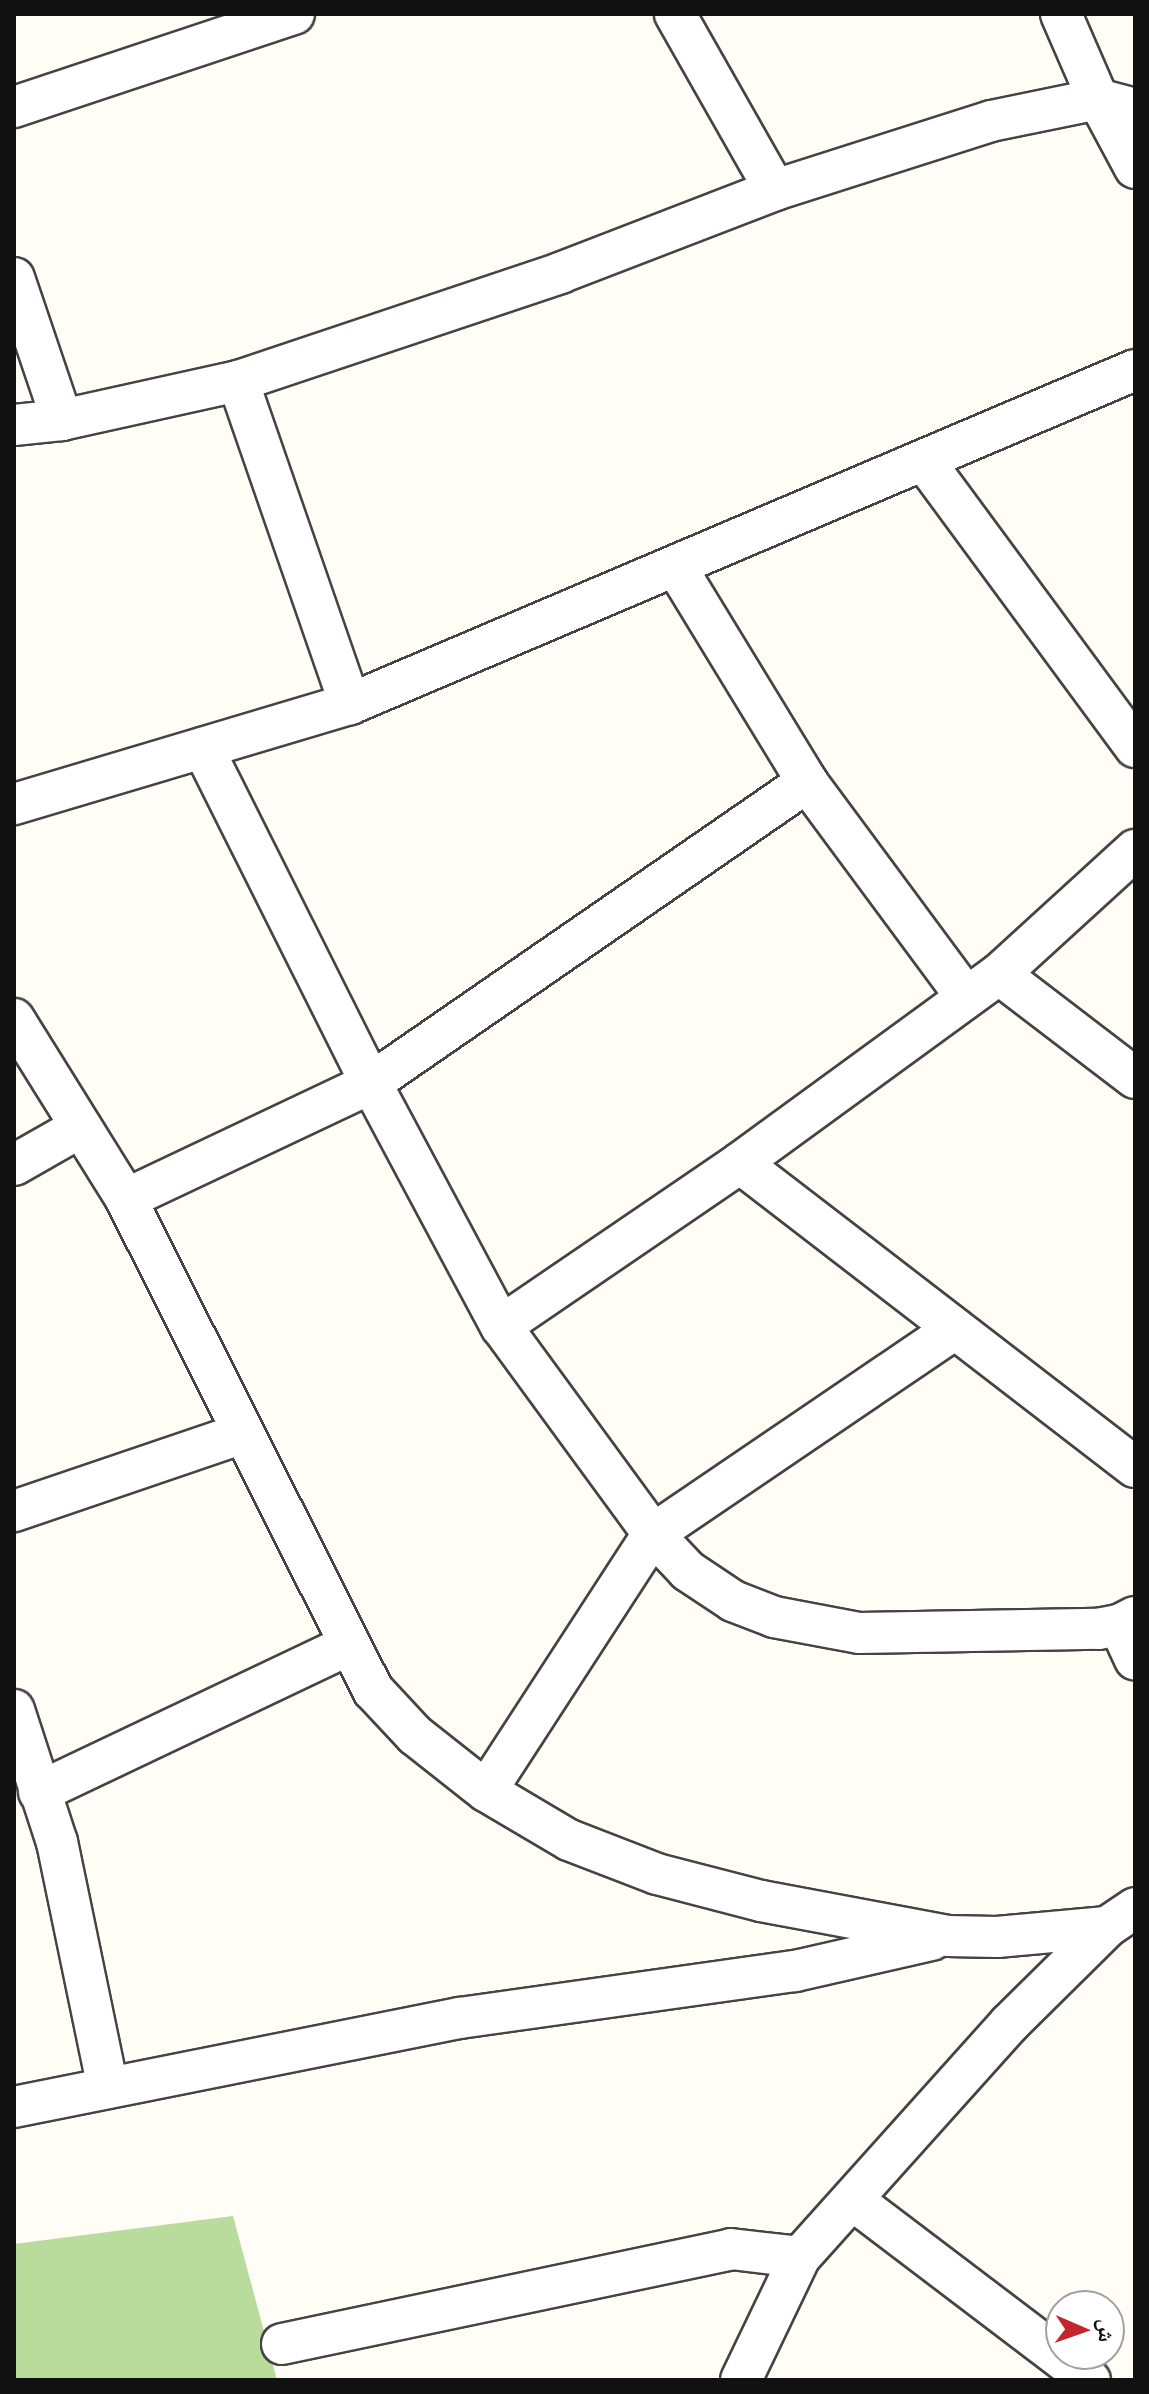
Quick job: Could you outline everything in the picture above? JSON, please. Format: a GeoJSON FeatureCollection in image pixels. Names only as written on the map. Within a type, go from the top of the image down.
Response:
{"type":"FeatureCollection","features":[{"type":"Feature","properties":{"kind":"street"},"geometry":{"type":"LineString","coordinates":[[14,107],[294,14]]}},
{"type":"Feature","properties":{"kind":"street"},"geometry":{"type":"LineString","coordinates":[[675,14],[775,190]]}},
{"type":"Feature","properties":{"kind":"street"},"geometry":{"type":"LineString","coordinates":[[1061,14],[1116,104],[1135,168]]}},
{"type":"Feature","properties":{"kind":"street"},"geometry":{"type":"LineString","coordinates":[[14,425],[62,420],[238,381],[560,273],[775,190],[991,121],[1116,104]]}},
{"type":"Feature","properties":{"kind":"street"},"geometry":{"type":"LineString","coordinates":[[14,278],[62,420]]}},
{"type":"Feature","properties":{"kind":"street"},"geometry":{"type":"LineString","coordinates":[[14,804],[350,704],[925,462],[1135,370]]}},
{"type":"Feature","properties":{"kind":"street"},"geometry":{"type":"LineString","coordinates":[[238,381],[350,704]]}},
{"type":"Feature","properties":{"kind":"street"},"geometry":{"type":"LineString","coordinates":[[925,462],[1135,747]]}},
{"type":"Feature","properties":{"kind":"street"},"geometry":{"type":"LineString","coordinates":[[676,567],[807,782],[966,997]]}},
{"type":"Feature","properties":{"kind":"street"},"geometry":{"type":"LineString","coordinates":[[203,748],[371,1083],[501,1326],[653,1534],[688,1571],[733,1601],[774,1617],[816,1627],[859,1633],[1130,1634]]}},
{"type":"Feature","properties":{"kind":"street"},"geometry":{"type":"LineString","coordinates":[[126,1199],[371,1083],[807,782]]}},
{"type":"Feature","properties":{"kind":"street"},"geometry":{"type":"LineString","coordinates":[[501,1326],[740,1163],[999,974],[1135,850]]}},
{"type":"Feature","properties":{"kind":"street"},"geometry":{"type":"LineString","coordinates":[[999,974],[1135,1078]]}},
{"type":"Feature","properties":{"kind":"street"},"geometry":{"type":"LineString","coordinates":[[14,1019],[126,1199],[373,1690],[415,1735],[486,1791],[569,1840],[657,1874],[761,1901],[948,1936],[997,1937],[1121,1918]]}},
{"type":"Feature","properties":{"kind":"street"},"geometry":{"type":"LineString","coordinates":[[14,1165],[81,1127]]}},
{"type":"Feature","properties":{"kind":"street"},"geometry":{"type":"LineString","coordinates":[[740,1163],[1135,1467]]}},
{"type":"Feature","properties":{"kind":"street"},"geometry":{"type":"LineString","coordinates":[[486,1791],[653,1534],[955,1329]]}},
{"type":"Feature","properties":{"kind":"street"},"geometry":{"type":"LineString","coordinates":[[14,1511],[243,1433]]}},
{"type":"Feature","properties":{"kind":"street"},"geometry":{"type":"LineString","coordinates":[[39,1792],[349,1645]]}},
{"type":"Feature","properties":{"kind":"street"},"geometry":{"type":"LineString","coordinates":[[14,1710],[57,1842],[108,2088]]}},
{"type":"Feature","properties":{"kind":"street"},"geometry":{"type":"LineString","coordinates":[[741,2380],[800,2257],[854,2201],[1009,2024],[1121,1918]]}},
{"type":"Feature","properties":{"kind":"street"},"geometry":{"type":"LineString","coordinates":[[14,2107],[460,2018],[795,1971],[948,1936]]}},
{"type":"Feature","properties":{"kind":"street"},"geometry":{"type":"LineString","coordinates":[[854,2201],[1090,2380]]}},
{"type":"Feature","properties":{"kind":"street"},"geometry":{"type":"LineString","coordinates":[[282,2344],[731,2249],[800,2257]]}},
{"type":"Feature","properties":{"kind":"green space"},"geometry":{"type":"Polygon","coordinates":[[[233,2216],[277,2380],[14,2380],[14,2244],[233,2216]]]}}]}
